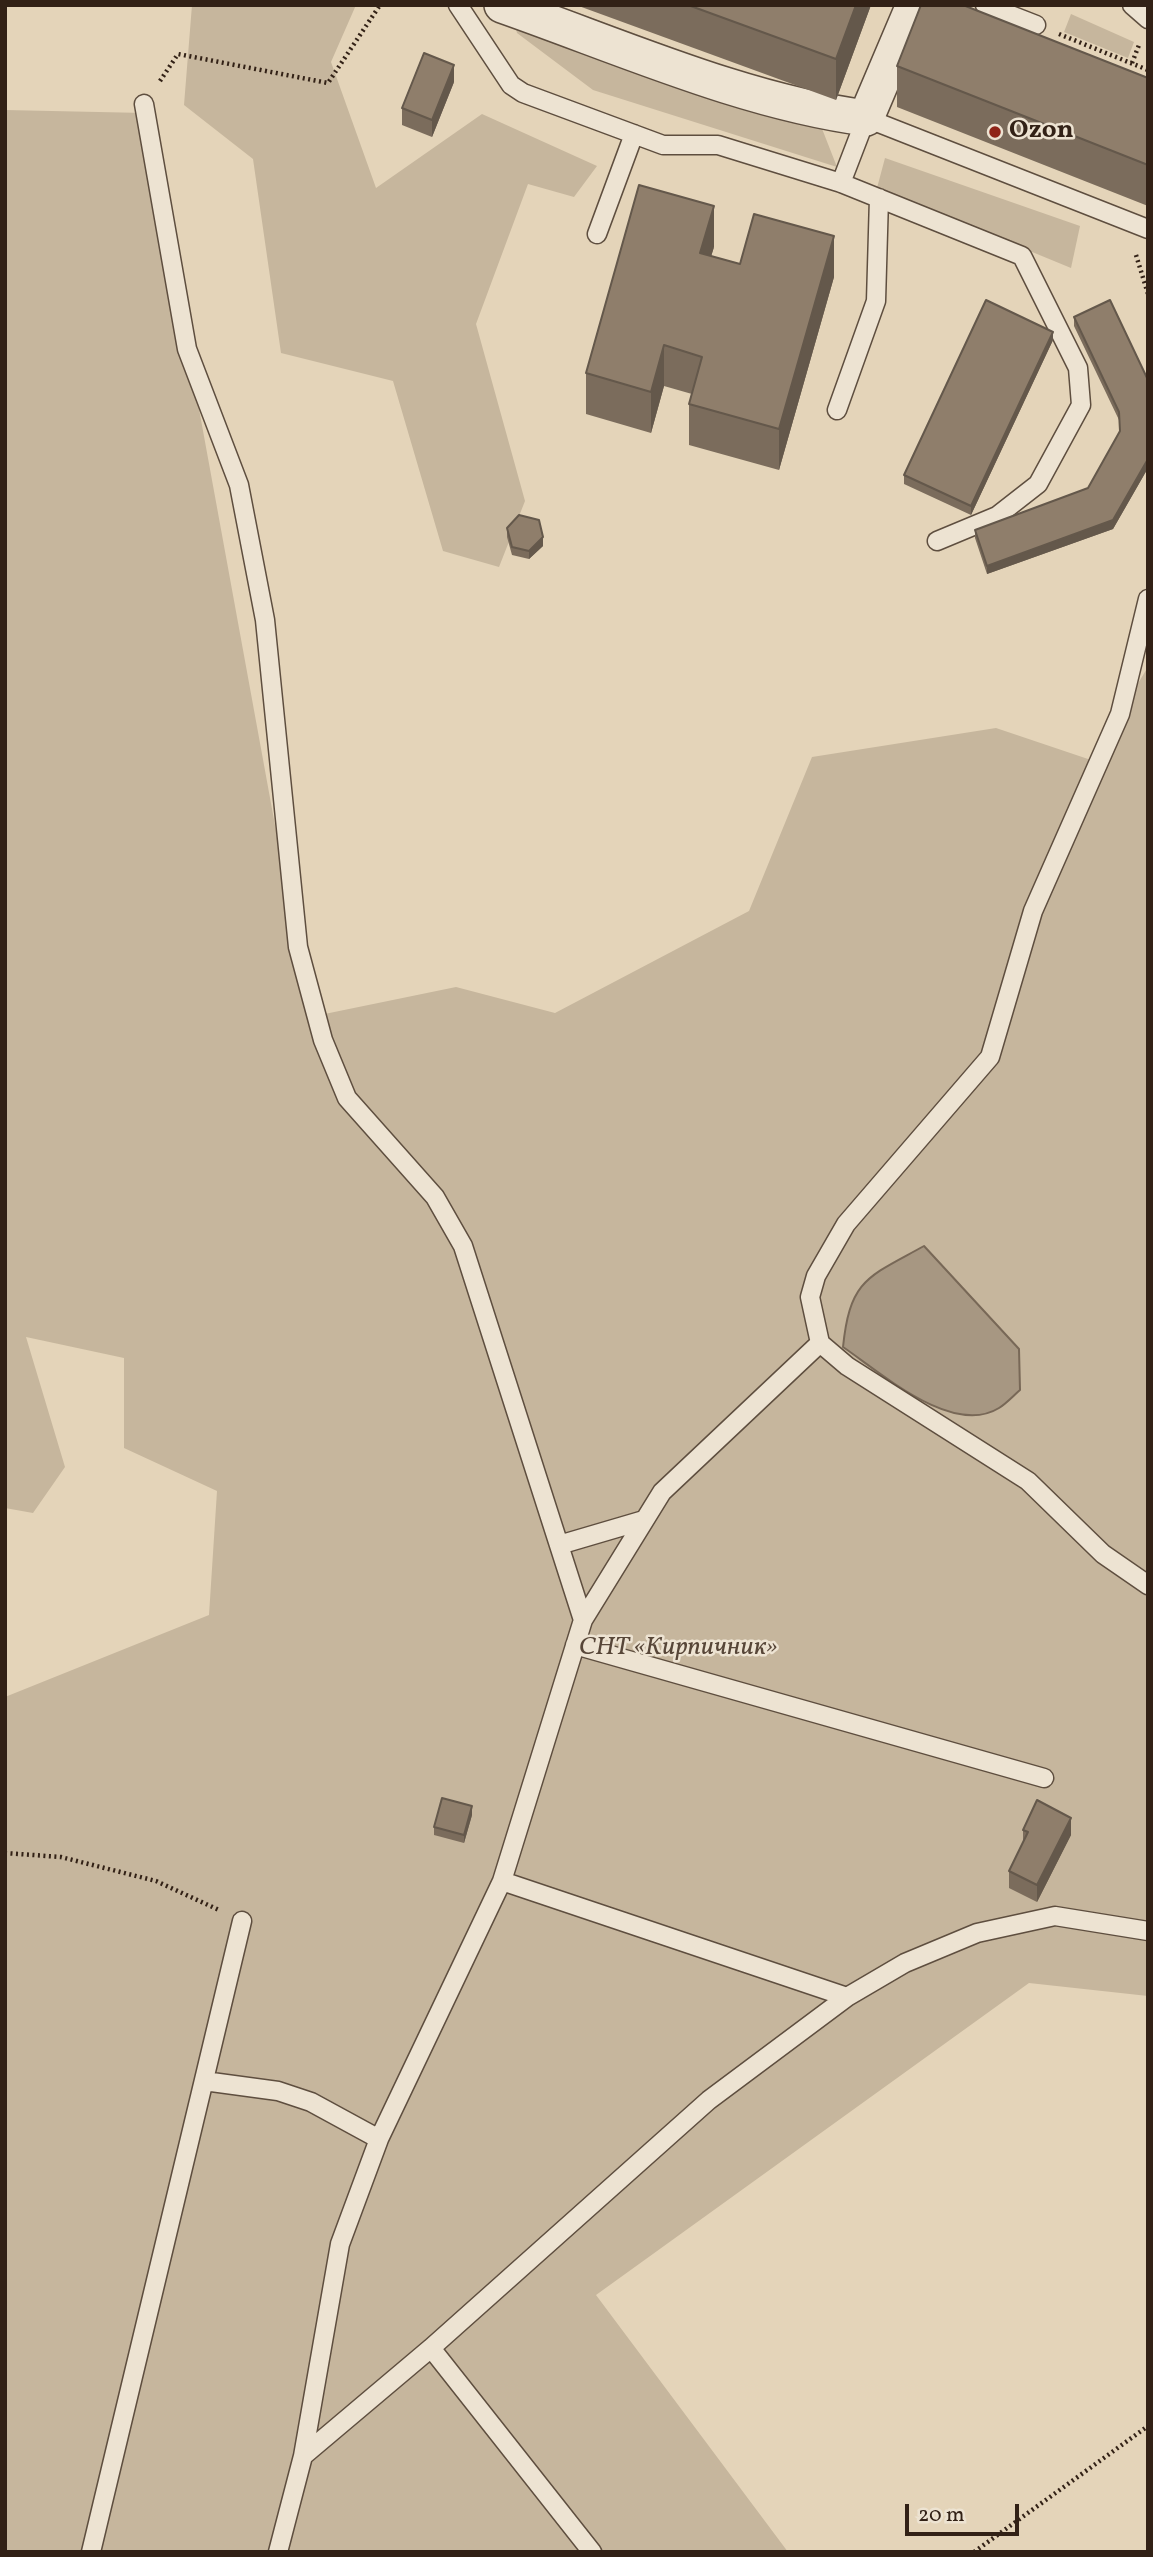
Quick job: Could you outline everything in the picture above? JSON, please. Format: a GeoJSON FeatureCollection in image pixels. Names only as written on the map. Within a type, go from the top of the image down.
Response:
{"type":"FeatureCollection","features":[{"type":"Feature","properties":{"kind":"street"},"geometry":{"type":"LineString","coordinates":[[502,5],[749,92],[813,111],[866,118],[914,5]]}},
{"type":"Feature","properties":{"kind":"lane"},"geometry":{"type":"LineString","coordinates":[[458,5],[511,85],[523,93],[663,145],[718,145],[841,183],[1022,256],[1078,368],[1081,405],[1038,484],[997,516],[937,541]]}},
{"type":"Feature","properties":{"kind":"lane"},"geometry":{"type":"LineString","coordinates":[[985,5],[1036,25]]}},
{"type":"Feature","properties":{"kind":"lane"},"geometry":{"type":"LineString","coordinates":[[1132,5],[1148,19]]}},
{"type":"Feature","properties":{"kind":"lane"},"geometry":{"type":"LineString","coordinates":[[144,104],[187,349],[239,485],[265,620],[298,947],[323,1040],[347,1098],[435,1197],[463,1246],[583,1620]]}},
{"type":"Feature","properties":{"kind":"lane"},"geometry":{"type":"LineString","coordinates":[[841,183],[866,118],[1148,229]]}},
{"type":"Feature","properties":{"kind":"lane"},"geometry":{"type":"LineString","coordinates":[[597,234],[634,134]]}},
{"type":"Feature","properties":{"kind":"lane"},"geometry":{"type":"LineString","coordinates":[[836,411],[876,301],[879,198]]}},
{"type":"Feature","properties":{"kind":"lane"},"geometry":{"type":"LineString","coordinates":[[1148,599],[1120,714],[1033,911],[990,1057],[846,1224],[816,1276],[810,1297],[820,1343],[847,1366],[1028,1481],[1103,1554],[1148,1585]]}},
{"type":"Feature","properties":{"kind":"lane"},"geometry":{"type":"LineString","coordinates":[[278,2552],[303,2456],[340,2244],[379,2139],[502,1881],[583,1620],[662,1492],[820,1343]]}},
{"type":"Feature","properties":{"kind":"lane"},"geometry":{"type":"LineString","coordinates":[[559,1545],[645,1520]]}},
{"type":"Feature","properties":{"kind":"lane"},"geometry":{"type":"LineString","coordinates":[[575,1645],[1044,1778]]}},
{"type":"Feature","properties":{"kind":"lane"},"geometry":{"type":"LineString","coordinates":[[502,1881],[847,1997]]}},
{"type":"Feature","properties":{"kind":"lane"},"geometry":{"type":"LineString","coordinates":[[303,2456],[431,2348],[709,2100],[847,1997],[905,1962],[977,1933],[1055,1916],[1148,1931]]}},
{"type":"Feature","properties":{"kind":"lane"},"geometry":{"type":"LineString","coordinates":[[91,2552],[242,1920]]}},
{"type":"Feature","properties":{"kind":"lane"},"geometry":{"type":"LineString","coordinates":[[204,2081],[278,2091],[311,2102],[379,2139]]}},
{"type":"Feature","properties":{"kind":"lane"},"geometry":{"type":"LineString","coordinates":[[431,2348],[593,2552]]}},
{"type":"Feature","properties":{"kind":"path"},"geometry":{"type":"LineString","coordinates":[[178,54],[328,83],[380,5]]}},
{"type":"Feature","properties":{"kind":"path"},"geometry":{"type":"LineString","coordinates":[[1036,25],[1148,70]]}},
{"type":"Feature","properties":{"kind":"path"},"geometry":{"type":"LineString","coordinates":[[5,1853],[61,1857],[156,1881],[242,1920]]}},
{"type":"Feature","properties":{"kind":"path"},"geometry":{"type":"LineString","coordinates":[[974,2552],[1148,2426]]}},
{"type":"Feature","properties":{"kind":"green space"},"geometry":{"type":"Polygon","coordinates":[[[192,5],[356,5],[331,62],[376,188],[482,114],[597,166],[574,197],[528,184],[476,324],[525,501],[499,567],[443,551],[393,381],[281,353],[253,159],[184,105],[192,5]]]}},
{"type":"Feature","properties":{"kind":"green space"},"geometry":{"type":"Polygon","coordinates":[[[510,5],[557,5],[810,98],[837,167],[593,90],[517,33],[510,5]]]}},
{"type":"Feature","properties":{"kind":"green space"},"geometry":{"type":"Polygon","coordinates":[[[1071,14],[1134,42],[1128,58],[1064,32],[1071,14]]]}},
{"type":"Feature","properties":{"kind":"green space","name":"СНТ «Кирпичник»"},"geometry":{"type":"Polygon","coordinates":[[[5,110],[145,113],[310,1017],[456,987],[555,1013],[749,911],[812,757],[996,728],[1091,760],[1148,667],[1148,1996],[1029,1983],[596,2295],[788,2552],[5,2552],[5,1697],[209,1615],[217,1491],[124,1448],[124,1358],[26,1337],[65,1467],[33,1513],[5,1508],[5,110]]]}},
{"type":"Feature","properties":{"kind":"green space"},"geometry":{"type":"Polygon","coordinates":[[[885,158],[1080,226],[1071,268],[877,188],[885,158]]]}},
{"type":"Feature","properties":{"kind":"shaded area"},"geometry":{"type":"Polygon","coordinates":[[[924,1246],[1019,1349],[1020,1390],[999,1408],[980,1415],[960,1414],[939,1408],[896,1385],[843,1347],[851,1307],[865,1283],[889,1265],[924,1246]]]}},
{"type":"Feature","properties":{"kind":"building"},"geometry":{"type":"Polygon","coordinates":[[[688,5],[856,5],[836,59],[688,5]]]}},
{"type":"Feature","properties":{"kind":"building"},"geometry":{"type":"Polygon","coordinates":[[[921,5],[963,5],[1148,78],[1148,165],[897,66],[921,5]]]}},
{"type":"Feature","properties":{"kind":"building"},"geometry":{"type":"Polygon","coordinates":[[[424,53],[454,65],[432,120],[402,108],[424,53]]]}},
{"type":"Feature","properties":{"kind":"building"},"geometry":{"type":"Polygon","coordinates":[[[639,185],[714,206],[700,253],[740,264],[754,214],[834,236],[779,429],[689,404],[702,357],[664,345],[651,392],[586,373],[639,185]]]}},
{"type":"Feature","properties":{"kind":"building"},"geometry":{"type":"Polygon","coordinates":[[[986,300],[1053,332],[971,506],[904,475],[986,300]]]}},
{"type":"Feature","properties":{"kind":"building"},"geometry":{"type":"Polygon","coordinates":[[[1110,300],[1148,380],[1148,459],[1113,520],[987,566],[975,530],[1088,488],[1120,431],[1119,412],[1074,317],[1110,300]]]}},
{"type":"Feature","properties":{"kind":"building"},"geometry":{"type":"Polygon","coordinates":[[[519,515],[539,520],[543,537],[529,551],[512,547],[507,528],[519,515]]]}},
{"type":"Feature","properties":{"kind":"building"},"geometry":{"type":"Polygon","coordinates":[[[442,1798],[472,1806],[464,1835],[434,1827],[442,1798]]]}},
{"type":"Feature","properties":{"kind":"building"},"geometry":{"type":"Polygon","coordinates":[[[1037,1800],[1071,1818],[1037,1885],[1009,1871],[1028,1832],[1023,1830],[1037,1800]]]}},
{"type":"Feature","properties":{"kind":"place","name":"Ozon"},"geometry":{"type":"Point","coordinates":[995,132]}}]}
